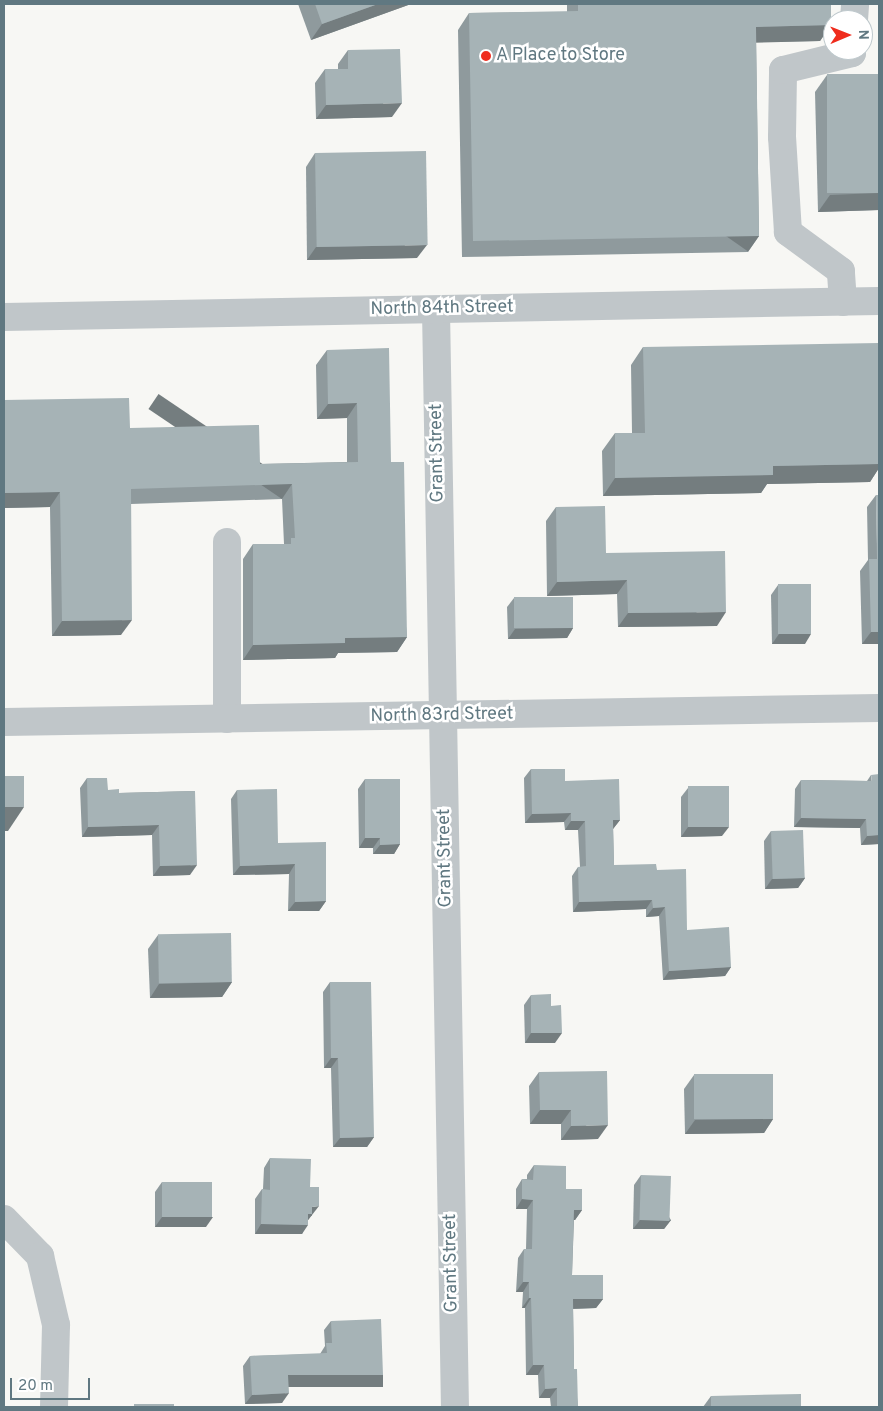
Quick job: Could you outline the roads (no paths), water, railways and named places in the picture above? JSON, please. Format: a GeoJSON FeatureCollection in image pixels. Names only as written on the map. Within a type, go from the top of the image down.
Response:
{"type":"FeatureCollection","features":[{"type":"Feature","properties":{"kind":"street"},"geometry":{"type":"LineString","coordinates":[[824,60],[783,70],[782,137],[788,232],[841,272],[843,302]]}},
{"type":"Feature","properties":{"kind":"street","name":"North 84th Street"},"geometry":{"type":"LineString","coordinates":[[4,317],[879,301]]}},
{"type":"Feature","properties":{"kind":"street","name":"Grant Street"},"geometry":{"type":"LineString","coordinates":[[436,310],[455,1407]]}},
{"type":"Feature","properties":{"kind":"street"},"geometry":{"type":"LineString","coordinates":[[227,542],[228,720]]}},
{"type":"Feature","properties":{"kind":"street","name":"North 83rd Street"},"geometry":{"type":"LineString","coordinates":[[4,722],[228,720],[879,708]]}},
{"type":"Feature","properties":{"kind":"street"},"geometry":{"type":"LineString","coordinates":[[4,1220],[40,1256],[56,1325],[53,1402]]}},
{"type":"Feature","properties":{"kind":"place","name":"A Place to Store"},"geometry":{"type":"Point","coordinates":[486,56]}}]}
